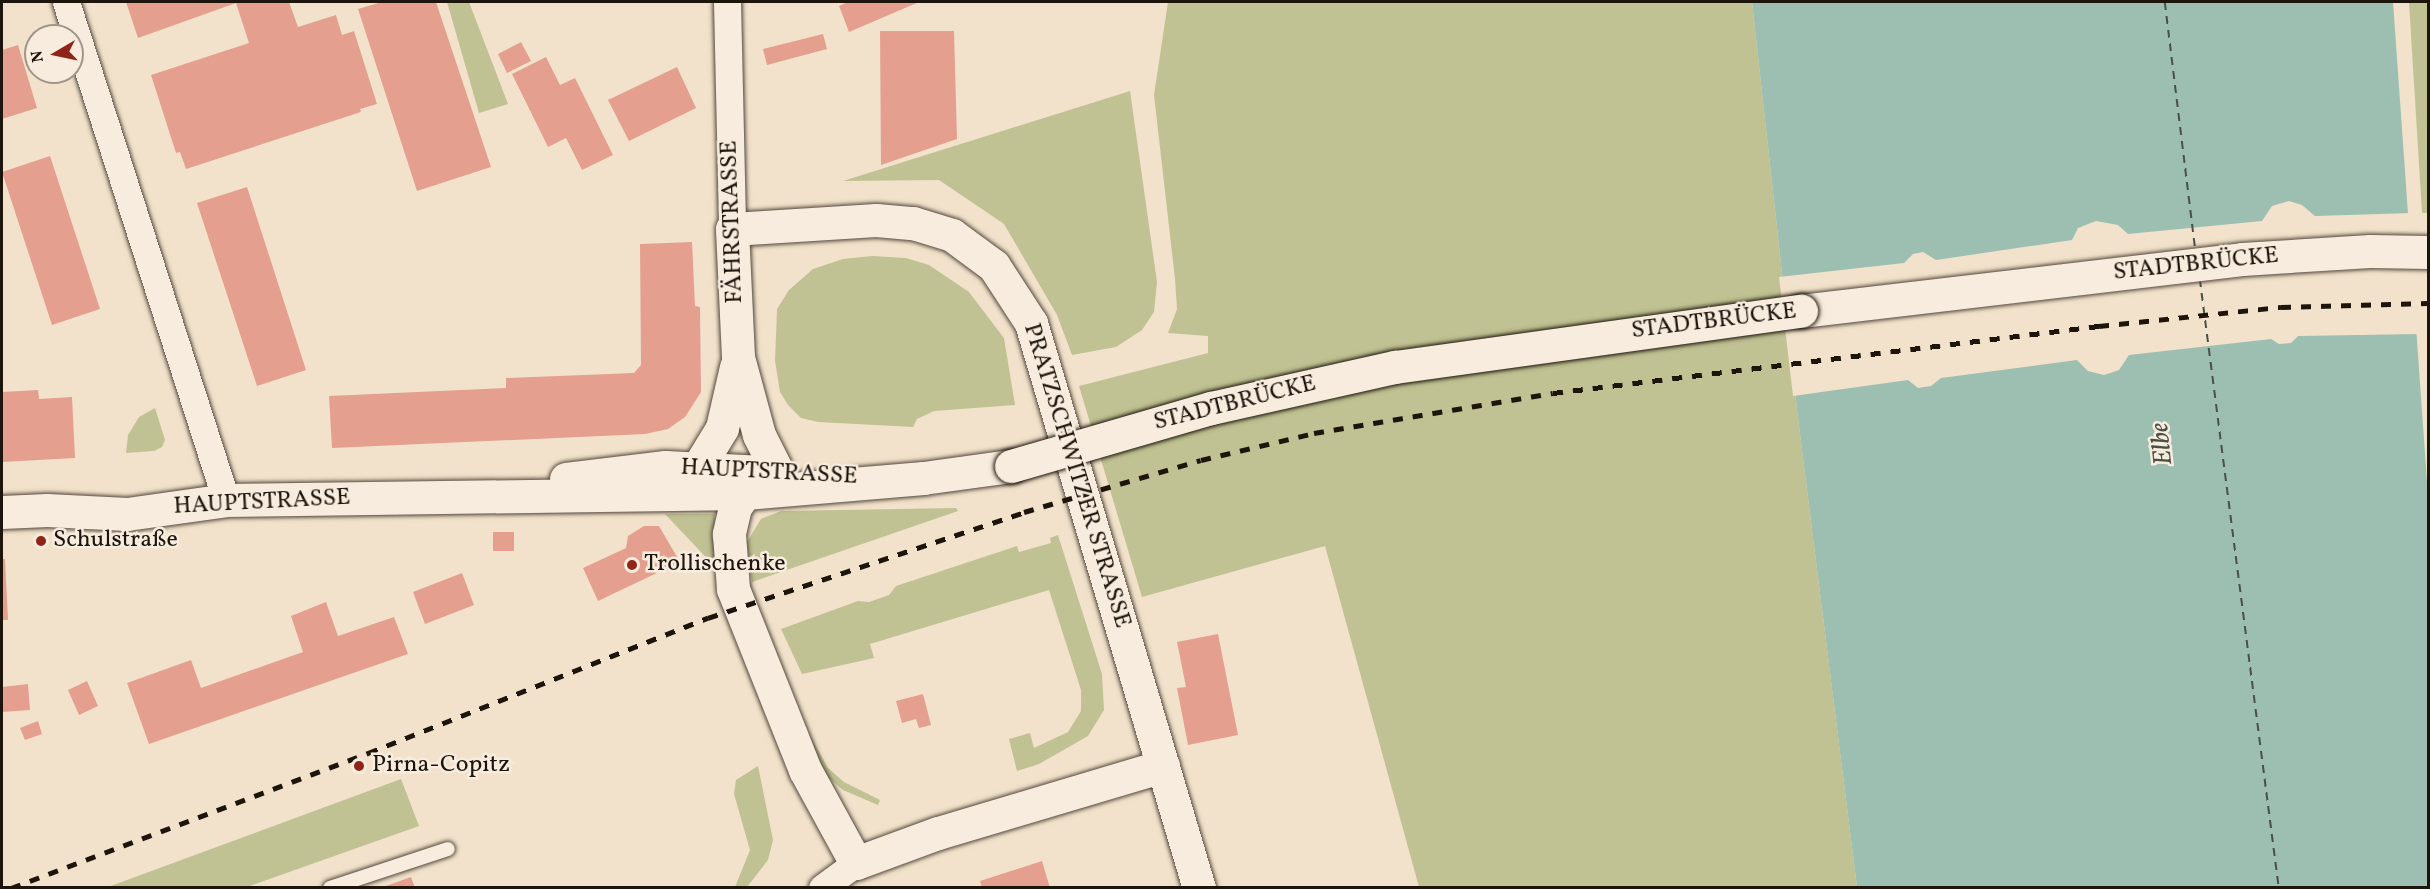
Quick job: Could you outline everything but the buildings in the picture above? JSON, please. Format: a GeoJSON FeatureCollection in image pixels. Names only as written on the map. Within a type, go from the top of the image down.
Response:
{"type":"FeatureCollection","features":[{"type":"Feature","properties":{"kind":"main road","name":"PRATZSCHWITZER STRASSE"},"geometry":{"type":"LineString","coordinates":[[732,229],[876,220],[913,223],[952,235],[983,256],[1004,276],[1037,340],[1199,888]]}},
{"type":"Feature","properties":{"kind":"main road","name":"FÄHRSTRASSE"},"geometry":{"type":"LineString","coordinates":[[697,469],[722,428],[732,398],[738,357],[732,229]]}},
{"type":"Feature","properties":{"kind":"main road","name":"STADTBRÜCKE"},"geometry":{"type":"LineString","coordinates":[[878,480],[923,478],[1011,466],[1289,389],[1480,353],[2184,265],[2300,254],[2428,252]]}},
{"type":"Feature","properties":{"kind":"main road","name":"FÄHRSTRASSE"},"geometry":{"type":"LineString","coordinates":[[738,357],[759,435],[778,473]]}},
{"type":"Feature","properties":{"kind":"main road","name":"HAUPTSTRASSE"},"geometry":{"type":"LineString","coordinates":[[452,498],[630,469],[697,469],[878,480]]}},
{"type":"Feature","properties":{"kind":"main road","name":"HAUPTSTRASSE"},"geometry":{"type":"LineString","coordinates":[[2,512],[47,510],[128,514],[226,500],[745,493],[878,480]]}},
{"type":"Feature","properties":{"kind":"main road"},"geometry":{"type":"LineString","coordinates":[[745,493],[735,507],[729,534],[733,589],[805,770],[856,863],[938,833],[1163,766]]}},
{"type":"Feature","properties":{"kind":"street"},"geometry":{"type":"LineString","coordinates":[[66,2],[226,500]]}},
{"type":"Feature","properties":{"kind":"street","name":"FÄHRSTRASSE"},"geometry":{"type":"LineString","coordinates":[[727,2],[732,229]]}},
{"type":"Feature","properties":{"kind":"street"},"geometry":{"type":"LineString","coordinates":[[822,888],[856,863]]}},
{"type":"Feature","properties":{"kind":"lane"},"geometry":{"type":"LineString","coordinates":[[330,888],[448,849]]}},
{"type":"Feature","properties":{"kind":"green space"},"geometry":{"type":"Polygon","coordinates":[[[447,2],[469,2],[508,104],[479,113],[447,2]]]}},
{"type":"Feature","properties":{"kind":"green space"},"geometry":{"type":"Polygon","coordinates":[[[1168,2],[1752,2],[1798,418],[1857,887],[1419,887],[1325,546],[1142,597],[1079,386],[1208,353],[1208,336],[1168,333],[1177,309],[1154,95],[1168,2]]]}},
{"type":"Feature","properties":{"kind":"green space"},"geometry":{"type":"Polygon","coordinates":[[[2409,2],[2427,2],[2428,213],[2422,213],[2409,2]]]}},
{"type":"Feature","properties":{"kind":"green space"},"geometry":{"type":"Polygon","coordinates":[[[1130,91],[1157,282],[1154,312],[1142,330],[1116,347],[1072,355],[1057,315],[1004,224],[939,180],[843,181],[1130,91]]]}},
{"type":"Feature","properties":{"kind":"green space"},"geometry":{"type":"Polygon","coordinates":[[[872,256],[906,258],[929,265],[969,292],[1004,338],[1015,405],[934,411],[917,419],[913,427],[818,422],[801,418],[788,405],[780,392],[775,361],[777,309],[789,290],[813,269],[843,259],[872,256]]]}},
{"type":"Feature","properties":{"kind":"green space"},"geometry":{"type":"Polygon","coordinates":[[[155,408],[165,440],[162,447],[154,451],[126,453],[128,435],[139,417],[155,408]]]}},
{"type":"Feature","properties":{"kind":"green space"},"geometry":{"type":"Polygon","coordinates":[[[956,508],[958,511],[752,582],[747,542],[761,519],[781,511],[956,508]]]}},
{"type":"Feature","properties":{"kind":"green space"},"geometry":{"type":"Polygon","coordinates":[[[665,514],[714,514],[721,569],[717,569],[665,514]]]}},
{"type":"Feature","properties":{"kind":"green space"},"geometry":{"type":"Polygon","coordinates":[[[1058,535],[1102,674],[1104,710],[1088,736],[1039,764],[1017,771],[1009,739],[1030,733],[1034,748],[1068,732],[1081,711],[1081,690],[1049,590],[870,644],[874,658],[802,674],[781,629],[858,601],[869,602],[889,595],[896,586],[1017,546],[1019,552],[1051,543],[1050,538],[1058,535]]]}},
{"type":"Feature","properties":{"kind":"green space"},"geometry":{"type":"Polygon","coordinates":[[[804,725],[828,768],[844,782],[880,800],[878,805],[843,790],[823,773],[804,725]]]}},
{"type":"Feature","properties":{"kind":"green space"},"geometry":{"type":"Polygon","coordinates":[[[758,766],[773,840],[768,860],[747,887],[735,887],[750,850],[734,794],[736,780],[758,766]]]}},
{"type":"Feature","properties":{"kind":"green space"},"geometry":{"type":"Polygon","coordinates":[[[401,779],[419,826],[247,887],[108,887],[401,779]]]}},
{"type":"Feature","properties":{"kind":"water","name":"Elbe"},"geometry":{"type":"Polygon","coordinates":[[[1752,2],[2393,2],[2428,496],[2428,887],[1857,887],[1798,418],[1752,2]]]}},
{"type":"Feature","properties":{"kind":"pier"},"geometry":{"type":"Polygon","coordinates":[[[2289,201],[2302,205],[2315,216],[2412,213],[2420,334],[2298,336],[2291,343],[2279,344],[2271,339],[2129,355],[2119,370],[2104,375],[2088,371],[2077,360],[1941,378],[1931,386],[1918,388],[1908,380],[1793,396],[1779,277],[1904,263],[1913,254],[1923,252],[1936,260],[2072,240],[2078,228],[2096,221],[2118,225],[2128,234],[2262,221],[2272,206],[2289,201]]]}},
{"type":"Feature","properties":{"kind":"ferry route"},"geometry":{"type":"LineString","coordinates":[[2165,2],[2195,247]]}},
{"type":"Feature","properties":{"kind":"ferry route"},"geometry":{"type":"LineString","coordinates":[[2200,279],[2279,888]]}},
{"type":"Feature","properties":{"kind":"railway"},"geometry":{"type":"LineString","coordinates":[[11,888],[368,753],[708,618],[1024,512],[1201,460],[1314,433],[1553,393],[2099,326],[2281,307],[2428,303]]}},
{"type":"Feature","properties":{"kind":"place","name":"Schulstraße"},"geometry":{"type":"Point","coordinates":[41,541]}},
{"type":"Feature","properties":{"kind":"place","name":"Trollischenke"},"geometry":{"type":"Point","coordinates":[632,565]}},
{"type":"Feature","properties":{"kind":"place","name":"Pirna-Copitz"},"geometry":{"type":"Point","coordinates":[359,766]}}]}
